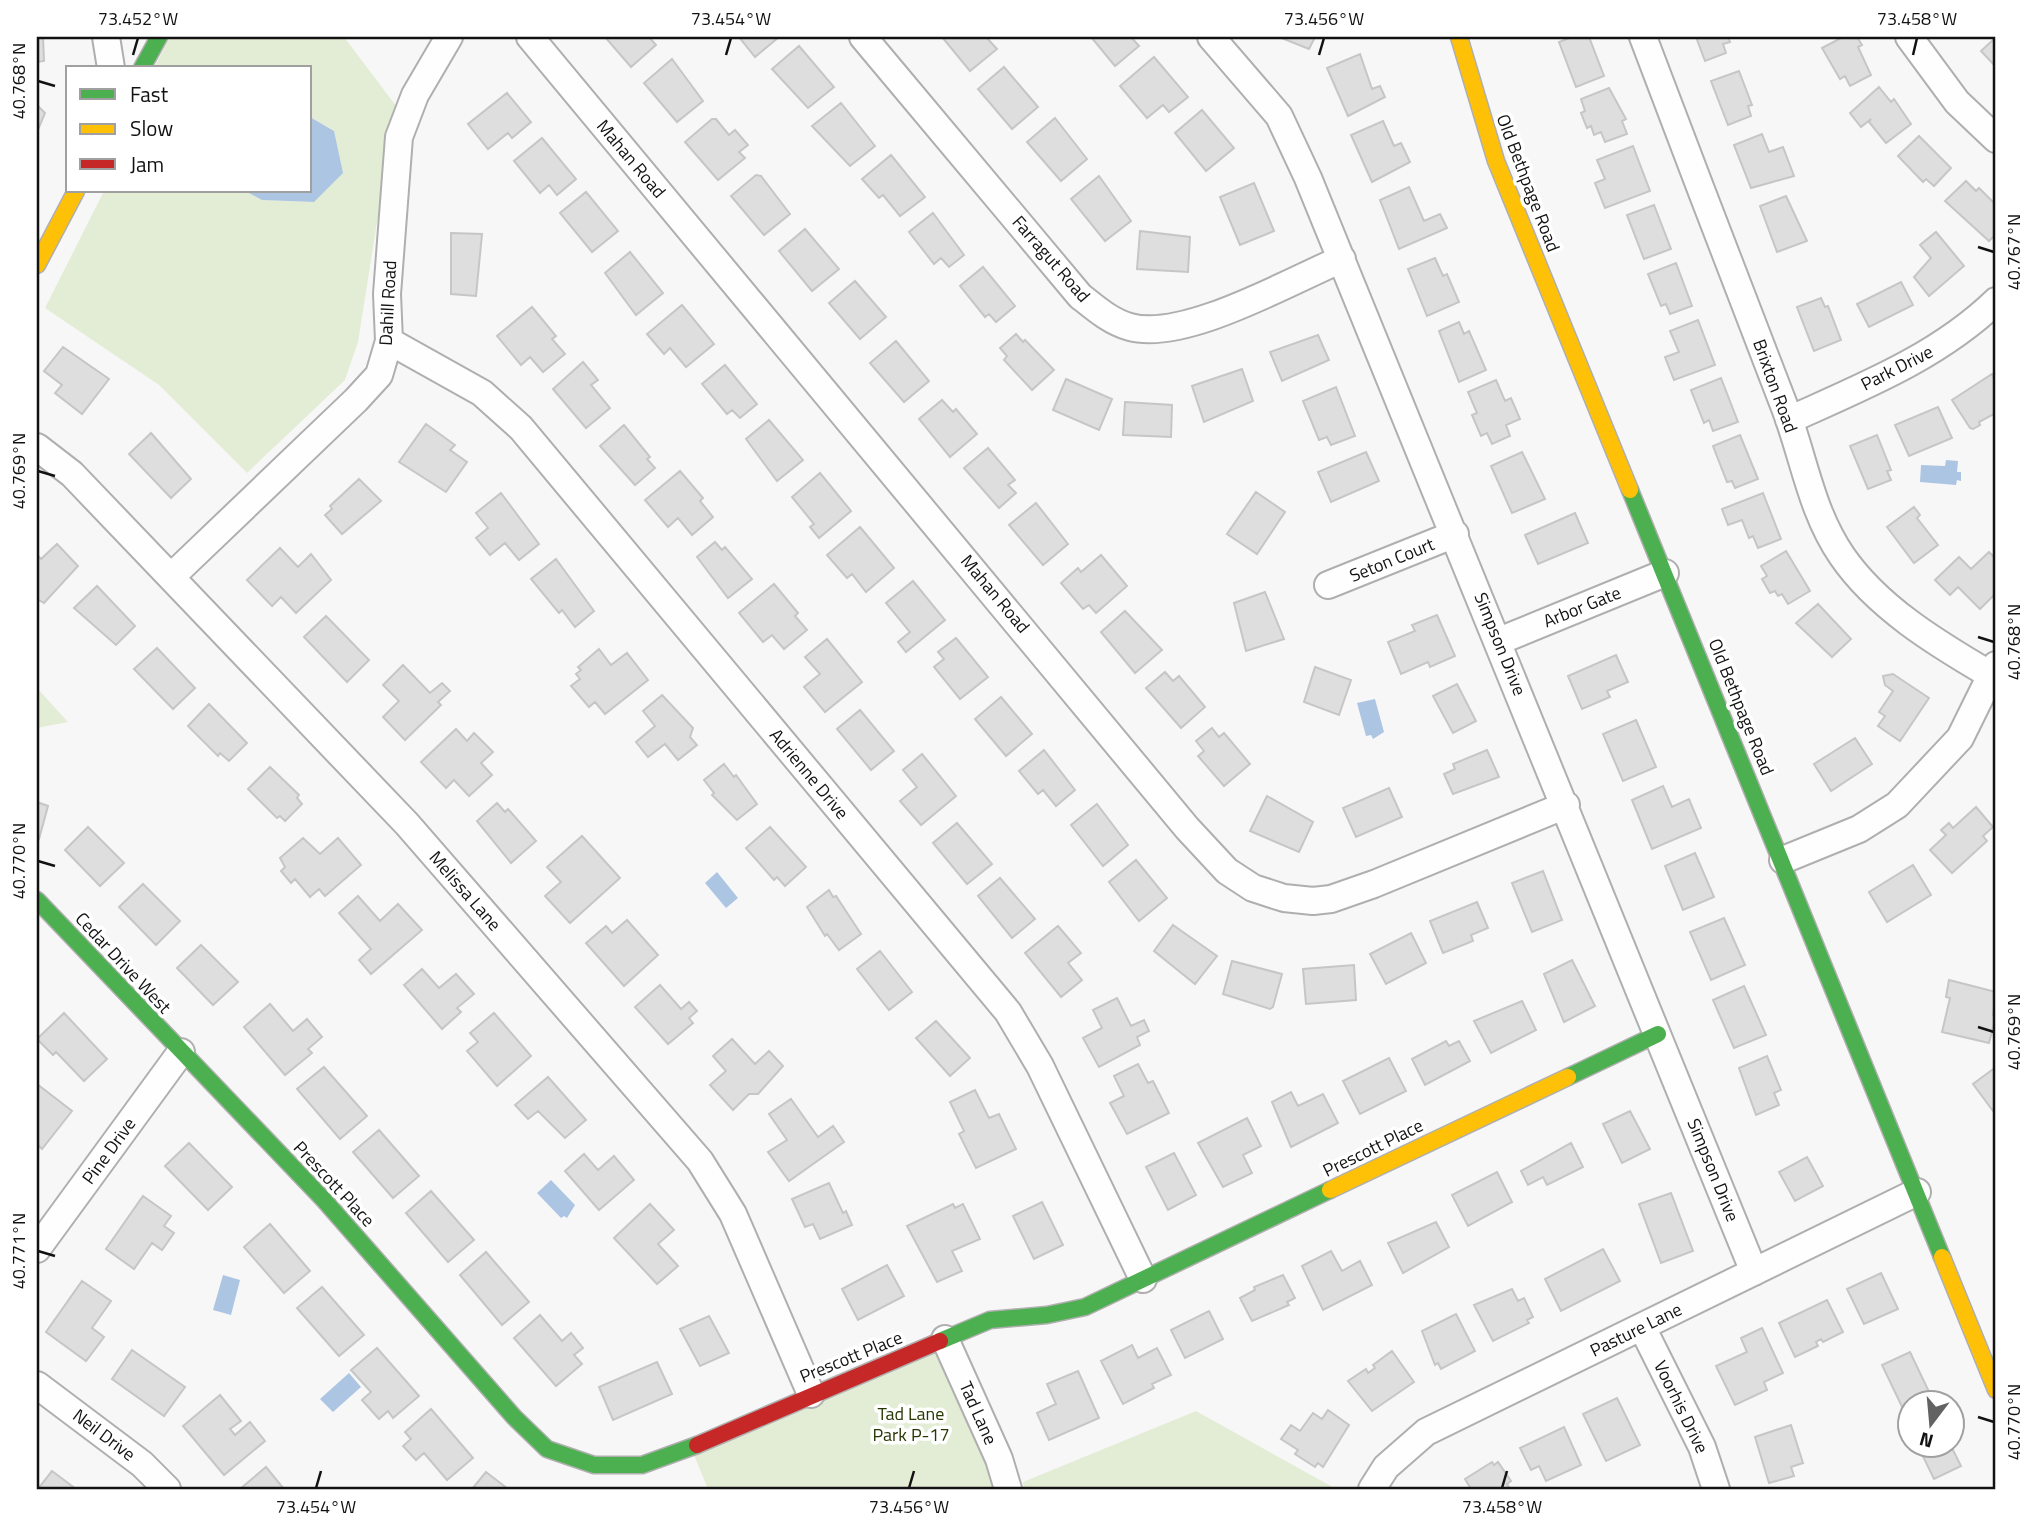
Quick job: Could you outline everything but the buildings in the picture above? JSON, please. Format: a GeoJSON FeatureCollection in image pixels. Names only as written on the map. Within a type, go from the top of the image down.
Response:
{"type":"FeatureCollection","features":[{"type":"Feature","properties":{"kind":"street"},"geometry":{"type":"LineString","coordinates":[[106,37],[111,66]]}},
{"type":"Feature","properties":{"kind":"street"},"geometry":{"type":"LineString","coordinates":[[143,66],[159,37]]}},
{"type":"Feature","properties":{"kind":"street","name":"Dahill Road"},"geometry":{"type":"LineString","coordinates":[[171,577],[356,400],[379,374],[389,341],[387,294],[399,137],[415,95],[449,37]]}},
{"type":"Feature","properties":{"kind":"street","name":"Mahan Road"},"geometry":{"type":"LineString","coordinates":[[530,37],[1188,828],[1227,871],[1252,888],[1284,898],[1313,901],[1331,899],[1566,805]]}},
{"type":"Feature","properties":{"kind":"street","name":"Farragut Road"},"geometry":{"type":"LineString","coordinates":[[863,37],[1080,296],[1105,316],[1130,328],[1165,329],[1193,323],[1342,259]]}},
{"type":"Feature","properties":{"kind":"street","name":"Simpson Drive"},"geometry":{"type":"LineString","coordinates":[[1211,37],[1279,116],[1342,259],[1754,1272]]}},
{"type":"Feature","properties":{"kind":"street","name":"Old Bethpage Road"},"geometry":{"type":"LineString","coordinates":[[1459,37],[1496,161],[1783,860],[1996,1390]]}},
{"type":"Feature","properties":{"kind":"street","name":"Brixton Road"},"geometry":{"type":"LineString","coordinates":[[1643,37],[1789,420],[1819,517],[1842,557],[1885,602],[1935,642],[1993,670]]}},
{"type":"Feature","properties":{"kind":"street"},"geometry":{"type":"LineString","coordinates":[[1909,37],[1957,102],[1996,139]]}},
{"type":"Feature","properties":{"kind":"street"},"geometry":{"type":"LineString","coordinates":[[37,265],[75,192]]}},
{"type":"Feature","properties":{"kind":"street","name":"Park Drive"},"geometry":{"type":"LineString","coordinates":[[1789,420],[1895,371],[1952,339],[1996,301]]}},
{"type":"Feature","properties":{"kind":"street","name":"Adrienne Drive"},"geometry":{"type":"LineString","coordinates":[[389,341],[482,393],[521,428],[1008,1012],[1040,1066],[1143,1279]]}},
{"type":"Feature","properties":{"kind":"street","name":"Melissa Lane"},"geometry":{"type":"LineString","coordinates":[[37,447],[72,474],[407,824],[700,1161],[733,1214],[811,1394]]}},
{"type":"Feature","properties":{"kind":"street","name":"Seton Court"},"geometry":{"type":"LineString","coordinates":[[1328,585],[1455,534]]}},
{"type":"Feature","properties":{"kind":"street","name":"Arbor Gate"},"geometry":{"type":"LineString","coordinates":[[1499,641],[1665,573]]}},
{"type":"Feature","properties":{"kind":"street"},"geometry":{"type":"LineString","coordinates":[[1783,860],[1859,829],[1897,805],[1960,738],[1993,670]]}},
{"type":"Feature","properties":{"kind":"street","name":"Cedar Drive West"},"geometry":{"type":"LineString","coordinates":[[37,900],[181,1052]]}},
{"type":"Feature","properties":{"kind":"street","name":"Prescott Place"},"geometry":{"type":"LineString","coordinates":[[181,1052],[324,1200],[514,1417],[547,1448],[594,1465],[642,1465],[683,1451],[811,1394],[990,1320],[1046,1315],[1085,1307],[1176,1266],[1658,1034]]}},
{"type":"Feature","properties":{"kind":"street","name":"Pine Drive"},"geometry":{"type":"LineString","coordinates":[[37,1249],[181,1052]]}},
{"type":"Feature","properties":{"kind":"street","name":"Pasture Lane"},"geometry":{"type":"LineString","coordinates":[[1372,1489],[1386,1467],[1426,1432],[1917,1192]]}},
{"type":"Feature","properties":{"kind":"street","name":"Voorhis Drive"},"geometry":{"type":"LineString","coordinates":[[1642,1327],[1702,1447],[1716,1489]]}},
{"type":"Feature","properties":{"kind":"street","name":"Tad Lane"},"geometry":{"type":"LineString","coordinates":[[945,1339],[999,1459],[1008,1489]]}},
{"type":"Feature","properties":{"kind":"street","name":"Neil Drive"},"geometry":{"type":"LineString","coordinates":[[37,1385],[142,1464],[167,1489]]}},
{"type":"Feature","properties":{"kind":"green space"},"geometry":{"type":"Polygon","coordinates":[[[170,37],[344,37],[400,111],[390,141],[358,342],[345,380],[247,473],[159,385],[45,308],[103,192],[247,192],[263,200],[314,202],[334,131],[312,118],[312,66],[155,66],[170,37]]]}},
{"type":"Feature","properties":{"kind":"green space"},"geometry":{"type":"Polygon","coordinates":[[[37,688],[68,722],[37,728],[37,688]]]}},
{"type":"Feature","properties":{"kind":"green space","name":"Tad Lane Park P-17"},"geometry":{"type":"Polygon","coordinates":[[[945,1339],[1008,1489],[708,1489],[691,1448],[945,1339]]]}},
{"type":"Feature","properties":{"kind":"green space"},"geometry":{"type":"Polygon","coordinates":[[[1196,1411],[1336,1489],[1024,1489],[1023,1482],[1196,1411]]]}},
{"type":"Feature","properties":{"kind":"water"},"geometry":{"type":"Polygon","coordinates":[[[312,118],[334,131],[343,173],[314,202],[262,200],[247,192],[312,192],[312,118]]]}},
{"type":"Feature","properties":{"kind":"water"},"geometry":{"type":"Polygon","coordinates":[[[1946,460],[1958,461],[1957,472],[1961,472],[1961,481],[1957,480],[1956,485],[1920,482],[1921,465],[1945,466],[1946,460]]]}},
{"type":"Feature","properties":{"kind":"water"},"geometry":{"type":"Polygon","coordinates":[[[1375,699],[1384,732],[1373,739],[1371,735],[1366,736],[1357,703],[1375,699]]]}},
{"type":"Feature","properties":{"kind":"water"},"geometry":{"type":"Polygon","coordinates":[[[717,872],[738,898],[726,908],[705,883],[717,872]]]}},
{"type":"Feature","properties":{"kind":"water"},"geometry":{"type":"Polygon","coordinates":[[[551,1180],[575,1205],[567,1218],[561,1218],[537,1193],[551,1180]]]}},
{"type":"Feature","properties":{"kind":"water"},"geometry":{"type":"Polygon","coordinates":[[[223,1275],[240,1280],[231,1315],[213,1310],[223,1275]]]}},
{"type":"Feature","properties":{"kind":"water"},"geometry":{"type":"Polygon","coordinates":[[[349,1373],[361,1387],[333,1412],[320,1399],[349,1373]]]}},
{"type":"Feature","properties":{"kind":"traffic: fast"},"geometry":{"type":"LineString","coordinates":[[143,66],[159,37]]}},
{"type":"Feature","properties":{"kind":"traffic: fast"},"geometry":{"type":"LineString","coordinates":[[1630,490],[1942,1257]]}},
{"type":"Feature","properties":{"kind":"traffic: fast"},"geometry":{"type":"LineString","coordinates":[[37,900],[324,1200],[514,1417],[547,1449],[594,1465],[642,1465],[697,1445]]}},
{"type":"Feature","properties":{"kind":"traffic: fast"},"geometry":{"type":"LineString","coordinates":[[1568,1077],[1658,1034]]}},
{"type":"Feature","properties":{"kind":"traffic: fast"},"geometry":{"type":"LineString","coordinates":[[940,1341],[990,1320],[1047,1315],[1085,1307],[1330,1190]]}},
{"type":"Feature","properties":{"kind":"traffic: slow"},"geometry":{"type":"LineString","coordinates":[[1459,37],[1496,161],[1630,490]]}},
{"type":"Feature","properties":{"kind":"traffic: slow"},"geometry":{"type":"LineString","coordinates":[[37,265],[75,192]]}},
{"type":"Feature","properties":{"kind":"traffic: slow"},"geometry":{"type":"LineString","coordinates":[[1330,1190],[1568,1077]]}},
{"type":"Feature","properties":{"kind":"traffic: slow"},"geometry":{"type":"LineString","coordinates":[[1942,1257],[1996,1390]]}},
{"type":"Feature","properties":{"kind":"traffic: jam"},"geometry":{"type":"LineString","coordinates":[[697,1445],[940,1341]]}}]}
